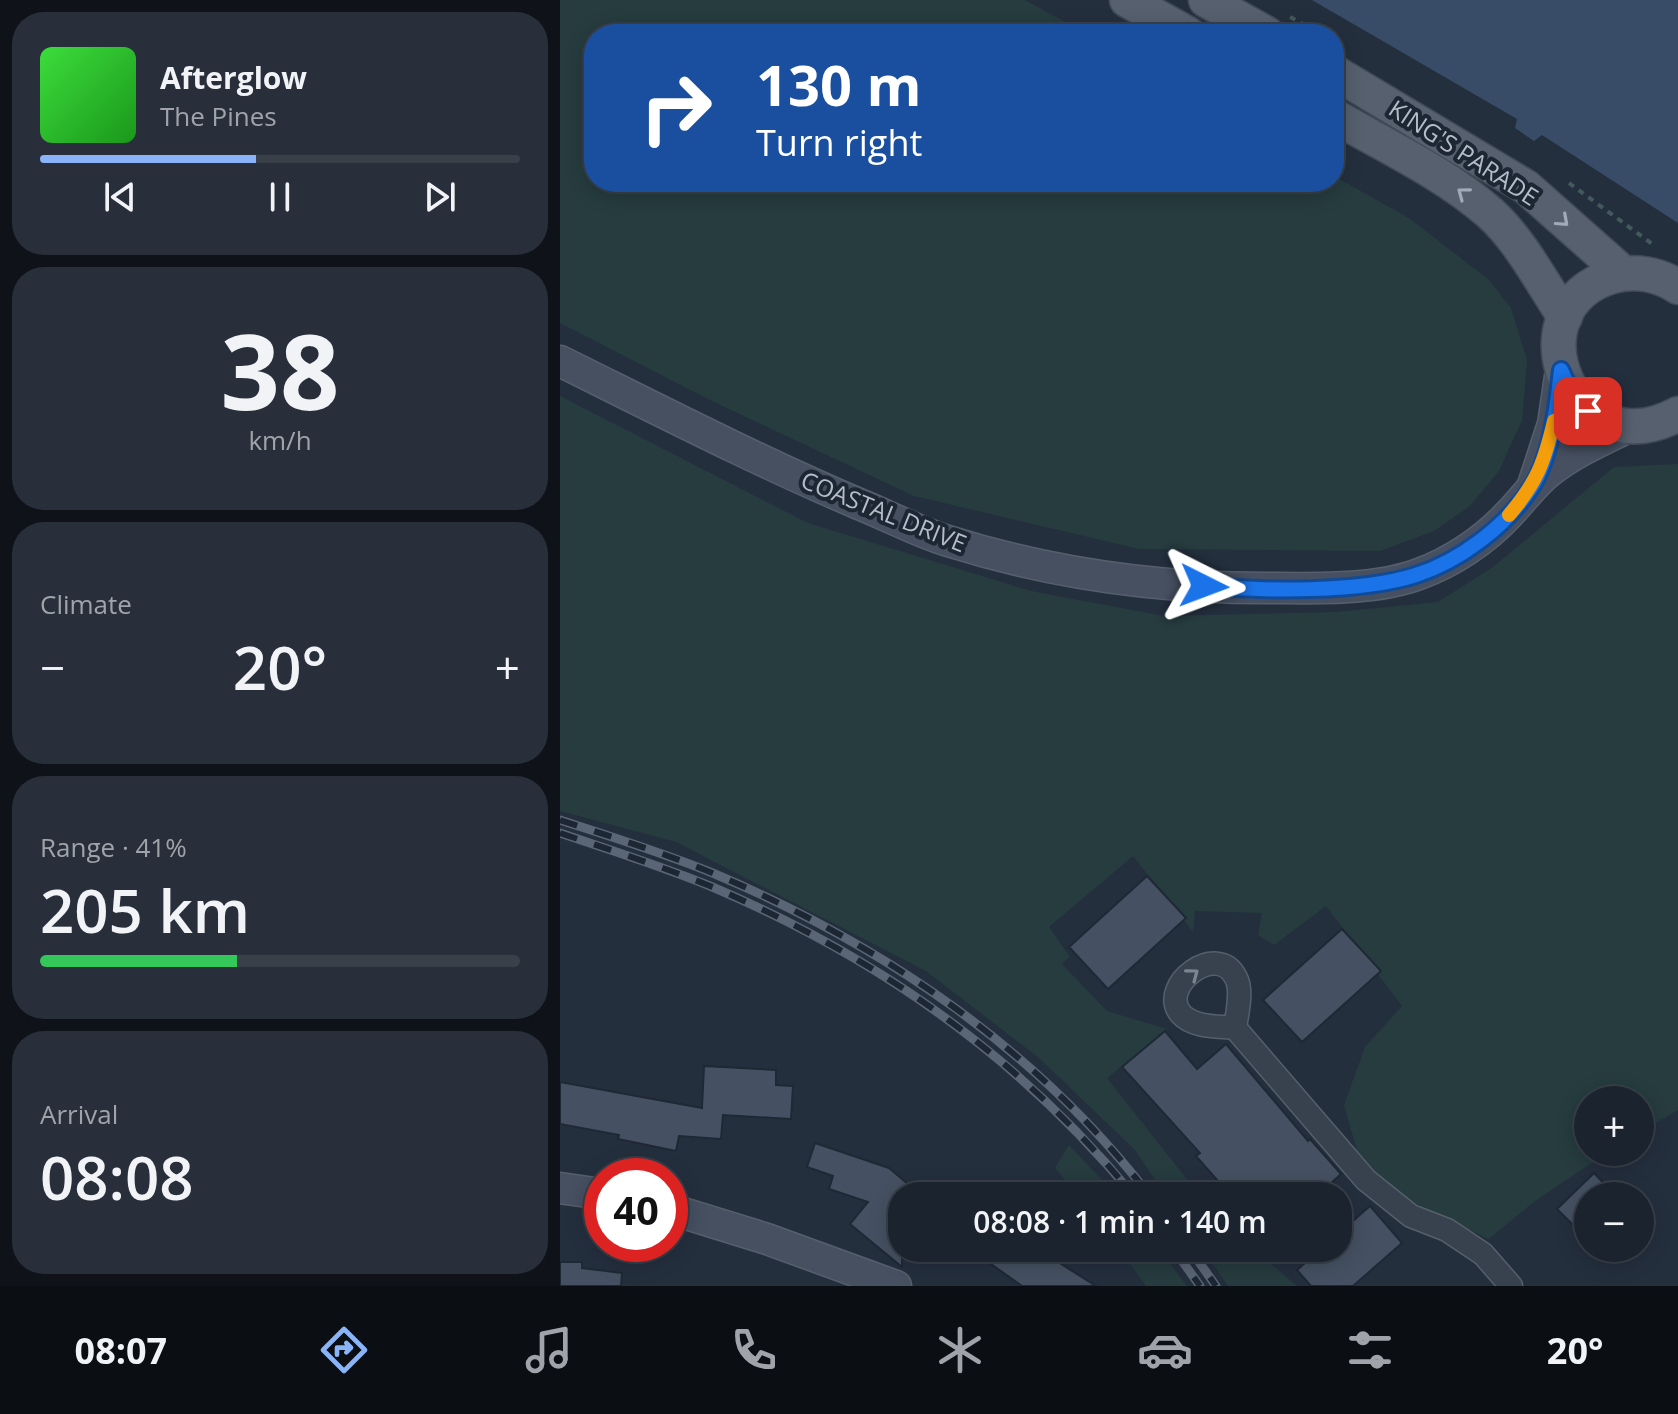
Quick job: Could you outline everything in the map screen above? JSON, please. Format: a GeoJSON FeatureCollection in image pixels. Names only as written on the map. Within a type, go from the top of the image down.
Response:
{"type":"FeatureCollection","features":[{"type":"Feature","properties":{"kind":"main road"},"geometry":{"type":"LineString","coordinates":[[1127,0],[1170,24]]}},
{"type":"Feature","properties":{"kind":"main road"},"geometry":{"type":"LineString","coordinates":[[1206,0],[1249,24]]}},
{"type":"Feature","properties":{"kind":"main road","name":"KING'S PARADE"},"geometry":{"type":"LineString","coordinates":[[1344,78],[1526,187],[1623,273]]}},
{"type":"Feature","properties":{"kind":"main road","name":"KING'S PARADE"},"geometry":{"type":"LineString","coordinates":[[1344,122],[1448,181],[1492,214],[1521,249],[1565,317]]}},
{"type":"Feature","properties":{"kind":"main road"},"geometry":{"type":"LineString","coordinates":[[1674,419],[1643,427],[1629,427],[1613,424],[1588,411],[1572,394],[1558,355],[1559,334],[1565,317],[1586,290],[1605,279],[1623,273],[1657,276],[1678,287]]}},
{"type":"Feature","properties":{"kind":"street","name":"COASTAL DRIVE"},"geometry":{"type":"LineString","coordinates":[[560,361],[817,486],[947,541],[1050,568],[1130,580],[1228,588],[1308,588],[1388,582],[1419,574],[1476,543],[1507,517],[1550,471],[1585,448],[1629,427]]}},
{"type":"Feature","properties":{"kind":"street","name":"COASTAL DRIVE"},"geometry":{"type":"LineString","coordinates":[[1533,487],[1553,424],[1561,370]]}},
{"type":"Feature","properties":{"kind":"street"},"geometry":{"type":"LineString","coordinates":[[1235,1028],[1366,1180],[1411,1216],[1447,1230],[1483,1254],[1511,1286]]}},
{"type":"Feature","properties":{"kind":"street"},"geometry":{"type":"LineString","coordinates":[[560,1188],[584,1191]]}},
{"type":"Feature","properties":{"kind":"street"},"geometry":{"type":"LineString","coordinates":[[688,1215],[767,1239],[896,1286]]}},
{"type":"Feature","properties":{"kind":"green space"},"geometry":{"type":"Polygon","coordinates":[[[560,0],[1025,0],[1069,24],[584,24],[584,192],[1344,192],[1344,182],[1409,218],[1489,280],[1511,308],[1527,360],[1522,420],[1499,471],[1470,506],[1434,531],[1380,551],[1139,549],[914,496],[710,400],[560,323],[560,0]]]}},
{"type":"Feature","properties":{"kind":"green space"},"geometry":{"type":"Polygon","coordinates":[[[560,396],[808,523],[1031,591],[1164,616],[1337,612],[1438,602],[1493,567],[1614,467],[1678,464],[1678,1110],[1654,1124],[1654,1086],[1574,1086],[1574,1166],[1587,1166],[1535,1201],[1489,1239],[1428,1211],[1388,1187],[1357,1151],[1344,1105],[1365,1047],[1402,1006],[1326,906],[1274,945],[1258,935],[1262,913],[1195,911],[1193,932],[1133,856],[1049,927],[1070,957],[1062,964],[1107,1011],[1167,1029],[1107,1078],[1189,1182],[1157,1182],[1135,1150],[1039,1058],[926,971],[676,842],[560,811],[560,396]]]}},
{"type":"Feature","properties":{"kind":"green space"},"geometry":{"type":"Polygon","coordinates":[[[1069,1145],[1104,1182],[1067,1182],[1055,1168],[1069,1145]]]}},
{"type":"Feature","properties":{"kind":"green space"},"geometry":{"type":"Polygon","coordinates":[[[1129,1262],[1169,1262],[1187,1286],[1146,1286],[1129,1262]]]}},
{"type":"Feature","properties":{"kind":"green space"},"geometry":{"type":"Polygon","coordinates":[[[1212,1262],[1269,1262],[1297,1286],[1228,1286],[1212,1262]]]}},
{"type":"Feature","properties":{"kind":"water"},"geometry":{"type":"Polygon","coordinates":[[[1312,0],[1678,0],[1678,223],[1542,135],[1534,141],[1515,128],[1517,119],[1312,0]]]}},
{"type":"Feature","properties":{"kind":"building"},"geometry":{"type":"Polygon","coordinates":[[[1147,876],[1186,918],[1108,989],[1069,947],[1147,876]]]}},
{"type":"Feature","properties":{"kind":"building"},"geometry":{"type":"Polygon","coordinates":[[[1342,929],[1381,971],[1302,1042],[1263,1000],[1342,929]]]}},
{"type":"Feature","properties":{"kind":"building"},"geometry":{"type":"Polygon","coordinates":[[[1165,1031],[1197,1069],[1226,1044],[1308,1141],[1310,1139],[1341,1174],[1332,1182],[1219,1182],[1196,1156],[1200,1153],[1122,1067],[1165,1031]]]}},
{"type":"Feature","properties":{"kind":"building"},"geometry":{"type":"Polygon","coordinates":[[[704,1066],[776,1070],[776,1085],[793,1086],[791,1119],[723,1115],[721,1139],[679,1136],[676,1151],[618,1139],[619,1135],[560,1124],[560,1082],[702,1108],[704,1066]]]}},
{"type":"Feature","properties":{"kind":"building"},"geometry":{"type":"Polygon","coordinates":[[[815,1143],[889,1168],[906,1182],[888,1182],[888,1255],[850,1224],[868,1202],[829,1189],[833,1176],[807,1167],[815,1143]]]}},
{"type":"Feature","properties":{"kind":"building"},"geometry":{"type":"Polygon","coordinates":[[[1594,1173],[1603,1182],[1585,1182],[1594,1173]]]}},
{"type":"Feature","properties":{"kind":"building"},"geometry":{"type":"Polygon","coordinates":[[[1574,1192],[1574,1226],[1557,1209],[1574,1192]]]}},
{"type":"Feature","properties":{"kind":"building"},"geometry":{"type":"Polygon","coordinates":[[[1370,1206],[1402,1243],[1353,1286],[1311,1286],[1297,1270],[1306,1262],[1352,1262],[1352,1222],[1370,1206]]]}},
{"type":"Feature","properties":{"kind":"building"},"geometry":{"type":"Polygon","coordinates":[[[560,1262],[582,1262],[582,1268],[622,1273],[621,1286],[560,1286],[560,1262]]]}},
{"type":"Feature","properties":{"kind":"building"},"geometry":{"type":"Polygon","coordinates":[[[1058,1262],[1096,1286],[1022,1286],[991,1264],[1058,1262]]]}},
{"type":"Feature","properties":{"kind":"railway"},"geometry":{"type":"LineString","coordinates":[[560,820],[715,874],[777,902],[897,969],[954,1007],[1058,1094],[1138,1182]]}},
{"type":"Feature","properties":{"kind":"railway"},"geometry":{"type":"LineString","coordinates":[[560,833],[710,886],[830,944],[887,978],[941,1015],[1043,1098],[1122,1182]]}},
{"type":"Feature","properties":{"kind":"railway"},"geometry":{"type":"LineString","coordinates":[[1183,1262],[1200,1286]]}},
{"type":"Feature","properties":{"kind":"railway"},"geometry":{"type":"LineString","coordinates":[[1199,1262],[1216,1286]]}},
{"type":"Feature","properties":{"kind":"slow traffic"},"geometry":{"type":"LineString","coordinates":[[1509,515],[1533,487],[1554,421]]}},
{"type":"Feature","properties":{"kind":"route"},"geometry":{"type":"LineString","coordinates":[[1204,586],[1308,588],[1388,582],[1419,574],[1446,562],[1476,543],[1507,517],[1533,487],[1553,424],[1561,370],[1572,394],[1588,411]]}}]}
